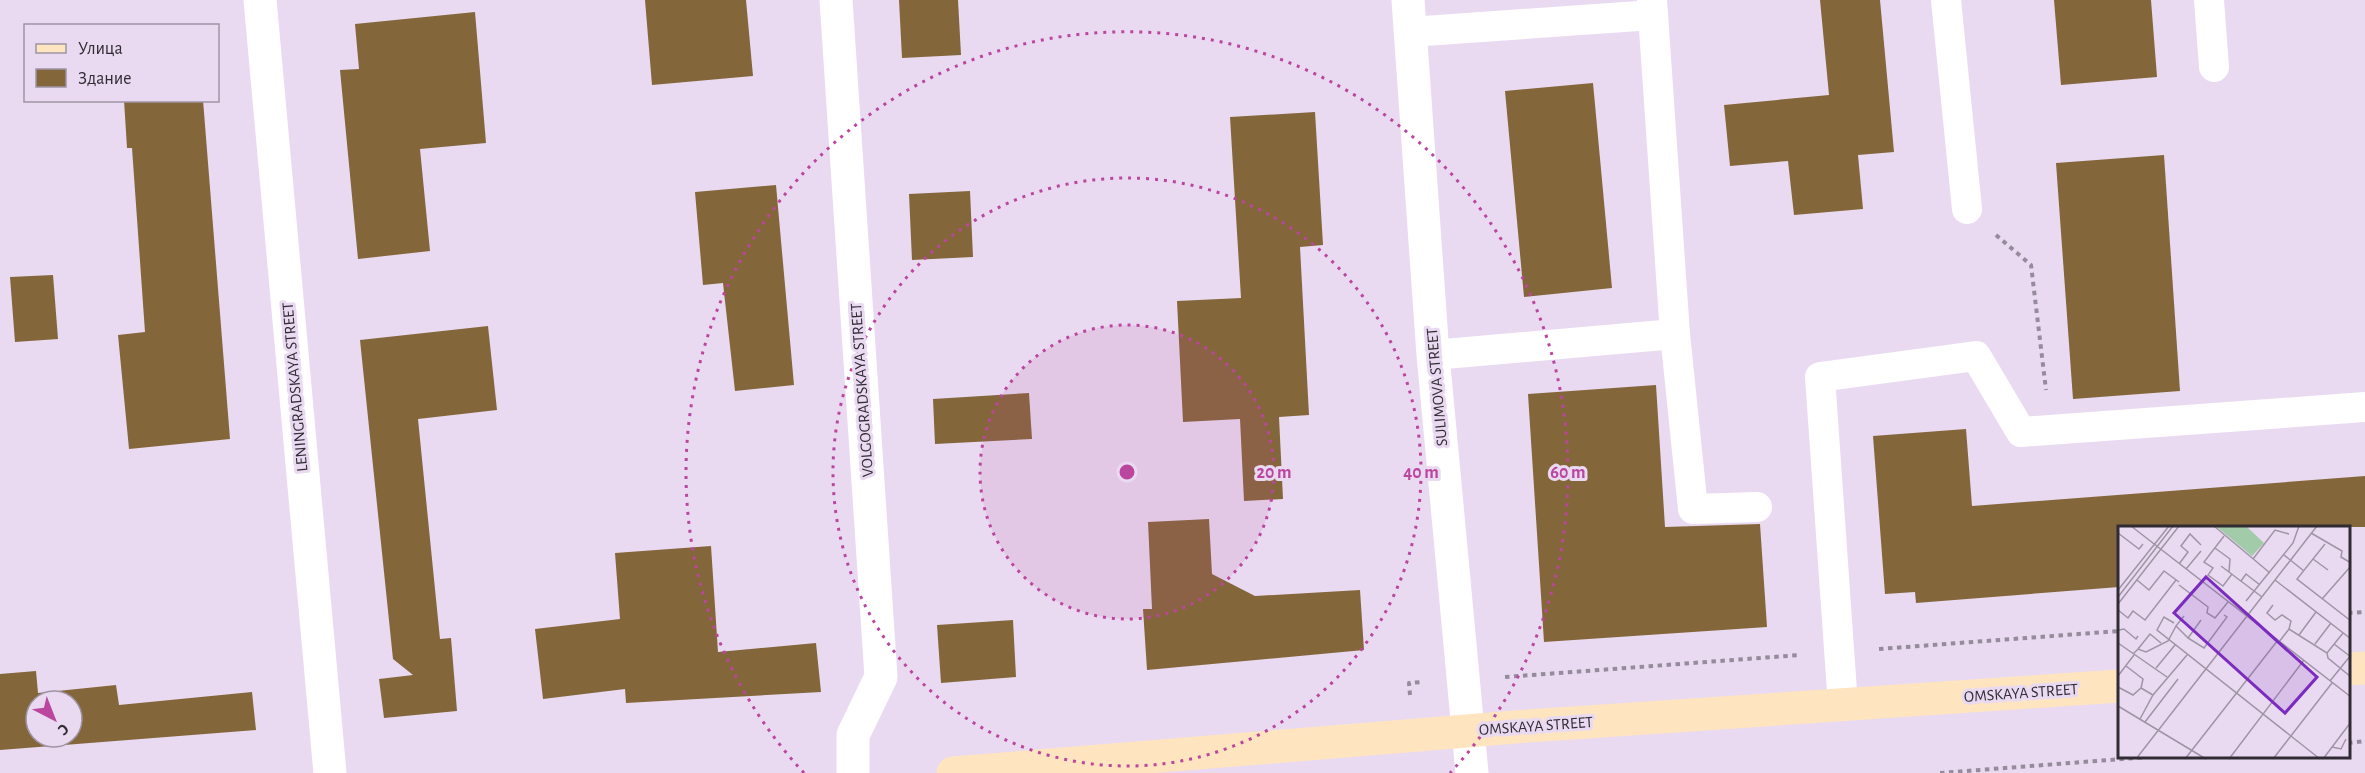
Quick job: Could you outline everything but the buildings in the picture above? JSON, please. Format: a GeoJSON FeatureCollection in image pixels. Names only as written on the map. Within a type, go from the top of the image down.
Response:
{"type":"FeatureCollection","features":[{"type":"Feature","properties":{"kind":"street","name":"LENINGRADSKAYA STREET"},"geometry":{"type":"LineString","coordinates":[[260,0],[330,773]]}},
{"type":"Feature","properties":{"kind":"street","name":"VOLGOGRADSKAYA STREET"},"geometry":{"type":"LineString","coordinates":[[836,0],[881,677],[853,735],[853,773]]}},
{"type":"Feature","properties":{"kind":"street","name":"SULIMOVA STREET"},"geometry":{"type":"LineString","coordinates":[[1408,0],[1433,355],[1472,773]]}},
{"type":"Feature","properties":{"kind":"street"},"geometry":{"type":"LineString","coordinates":[[2350,669],[2365,668]]}},
{"type":"Feature","properties":{"kind":"street","name":"OMSKAYA STREET"},"geometry":{"type":"LineString","coordinates":[[953,773],[1467,730],[2118,686]]}},
{"type":"Feature","properties":{"kind":"lane"},"geometry":{"type":"LineString","coordinates":[[1946,0],[1967,209]]}},
{"type":"Feature","properties":{"kind":"lane"},"geometry":{"type":"LineString","coordinates":[[2209,0],[2214,67]]}},
{"type":"Feature","properties":{"kind":"lane"},"geometry":{"type":"LineString","coordinates":[[1410,32],[1652,8],[1675,334],[1693,509],[1757,507]]}},
{"type":"Feature","properties":{"kind":"lane"},"geometry":{"type":"LineString","coordinates":[[1433,355],[1675,334]]}},
{"type":"Feature","properties":{"kind":"lane"},"geometry":{"type":"LineString","coordinates":[[1843,706],[1820,376],[1976,356],[2022,432],[2365,407]]}},
{"type":"Feature","properties":{"kind":"path"},"geometry":{"type":"LineString","coordinates":[[1967,209],[2031,265],[2044,375]]}},
{"type":"Feature","properties":{"kind":"path"},"geometry":{"type":"LineString","coordinates":[[2350,613],[2365,612]]}},
{"type":"Feature","properties":{"kind":"path"},"geometry":{"type":"LineString","coordinates":[[1413,735],[1409,683],[2118,631]]}},
{"type":"Feature","properties":{"kind":"path"},"geometry":{"type":"LineString","coordinates":[[2350,742],[2365,741]]}},
{"type":"Feature","properties":{"kind":"path"},"geometry":{"type":"LineString","coordinates":[[1940,773],[2135,758]]}}]}
